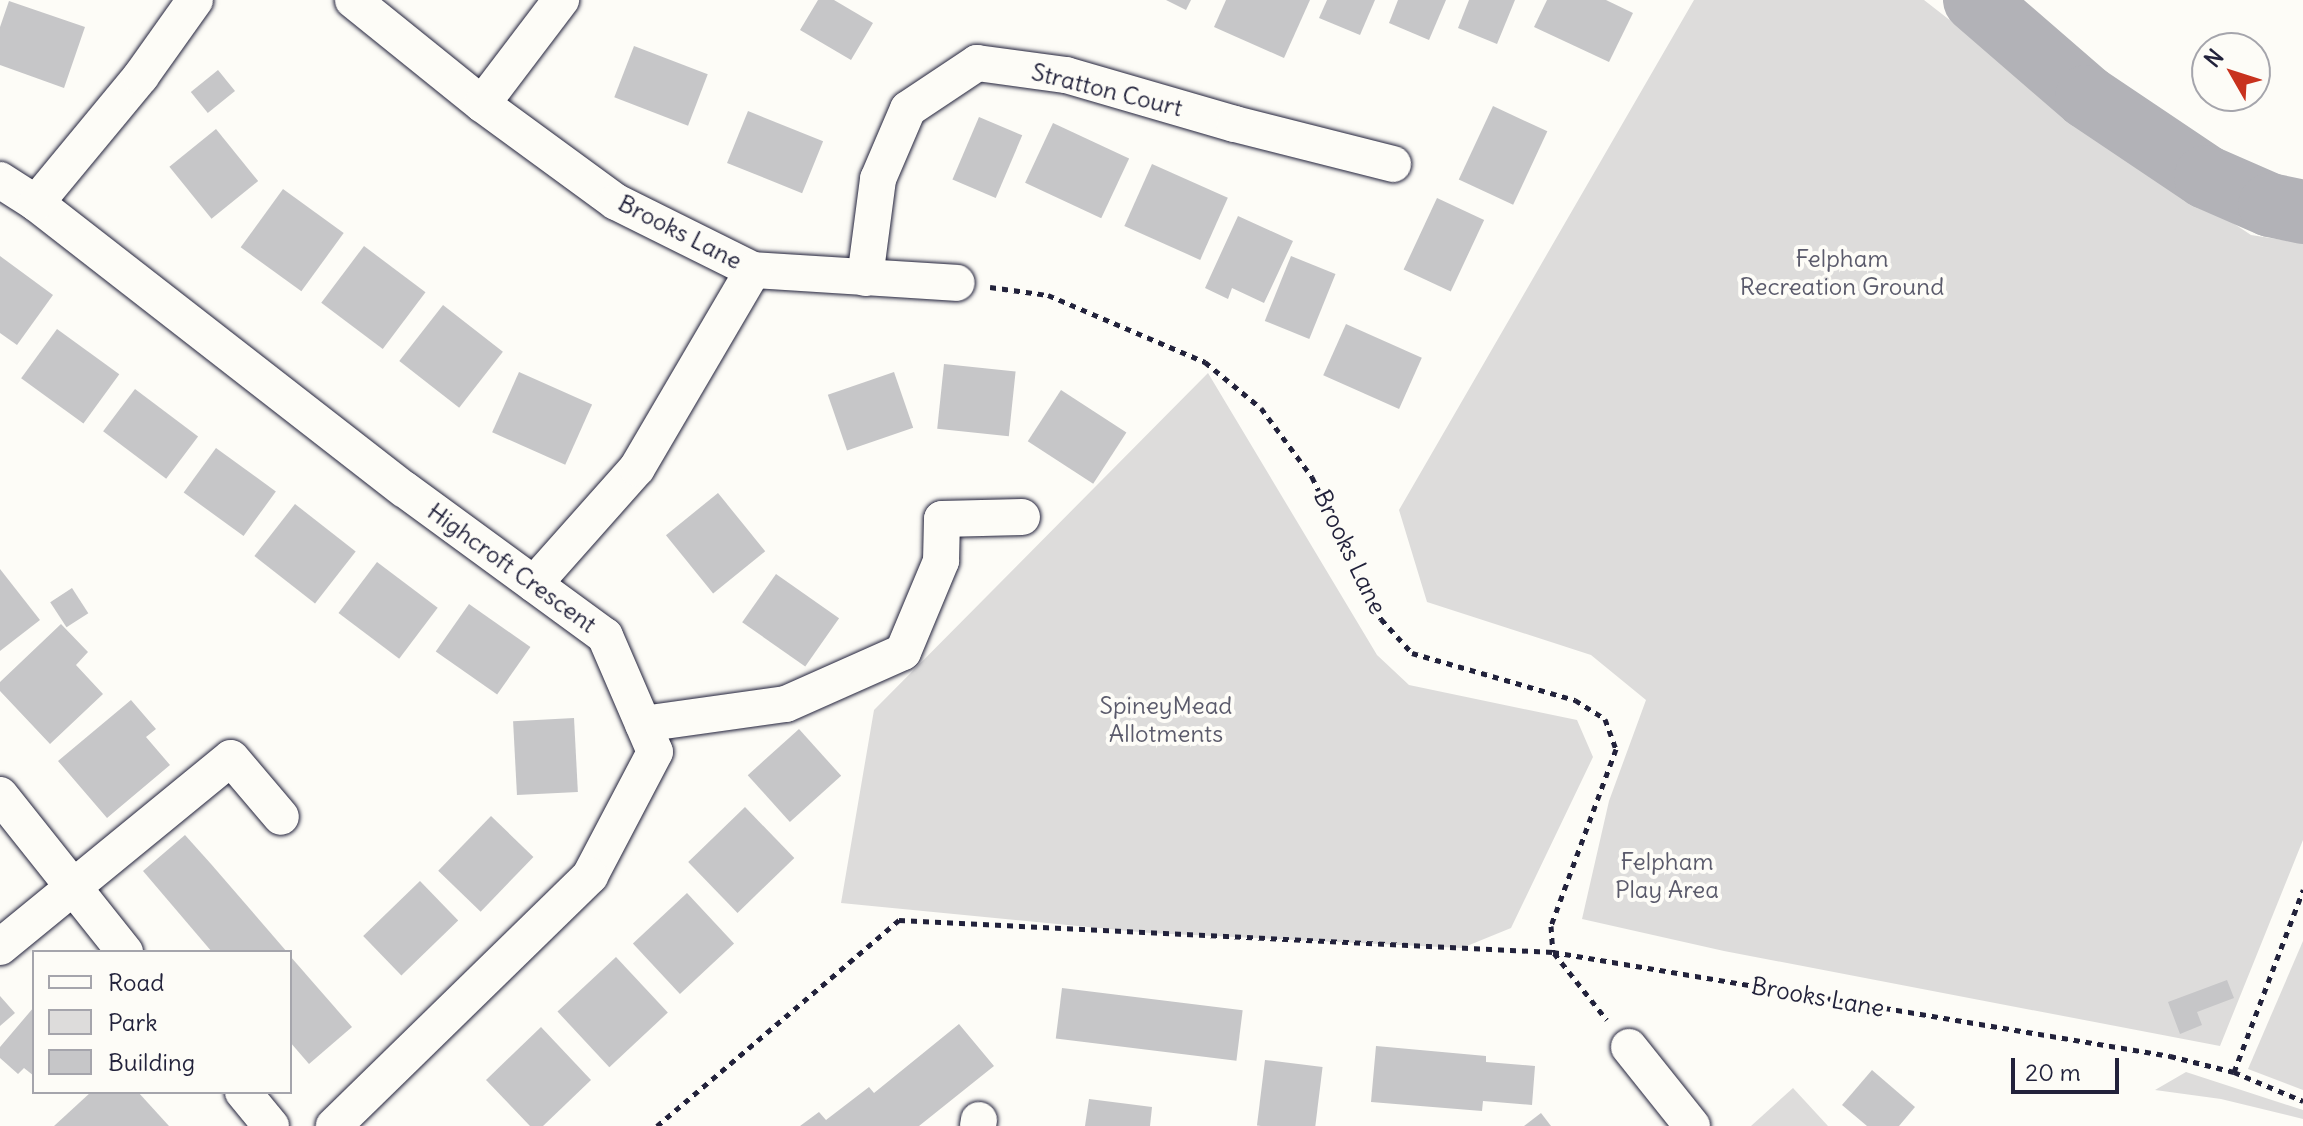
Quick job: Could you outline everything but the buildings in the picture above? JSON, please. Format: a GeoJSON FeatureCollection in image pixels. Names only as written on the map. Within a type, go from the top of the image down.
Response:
{"type":"FeatureCollection","features":[{"type":"Feature","properties":{"kind":"street"},"geometry":{"type":"LineString","coordinates":[[36,203],[141,76],[195,0]]}},
{"type":"Feature","properties":{"kind":"street","name":"Brooks Lane"},"geometry":{"type":"LineString","coordinates":[[353,0],[482,104],[616,202],[753,270],[957,283]]}},
{"type":"Feature","properties":{"kind":"street"},"geometry":{"type":"LineString","coordinates":[[482,104],[561,0]]}},
{"type":"Feature","properties":{"kind":"street","name":"Stratton Court"},"geometry":{"type":"LineString","coordinates":[[865,278],[878,179],[908,109],[977,63],[1066,75],[1235,124],[1393,164]]}},
{"type":"Feature","properties":{"kind":"street","name":"Highcroft Crescent"},"geometry":{"type":"LineString","coordinates":[[0,180],[36,203],[404,489],[605,636],[655,752],[590,876],[334,1126]]}},
{"type":"Feature","properties":{"kind":"street"},"geometry":{"type":"LineString","coordinates":[[534,584],[637,468],[753,270]]}},
{"type":"Feature","properties":{"kind":"street"},"geometry":{"type":"LineString","coordinates":[[643,724],[786,704],[903,652],[941,561],[942,519],[1022,517]]}},
{"type":"Feature","properties":{"kind":"street"},"geometry":{"type":"LineString","coordinates":[[0,947],[231,758],[281,817]]}},
{"type":"Feature","properties":{"kind":"street"},"geometry":{"type":"LineString","coordinates":[[0,795],[123,950]]}},
{"type":"Feature","properties":{"kind":"street"},"geometry":{"type":"LineString","coordinates":[[1629,1047],[1692,1126]]}},
{"type":"Feature","properties":{"kind":"street"},"geometry":{"type":"LineString","coordinates":[[245,1094],[271,1126]]}},
{"type":"Feature","properties":{"kind":"path","name":"Brooks Lane"},"geometry":{"type":"LineString","coordinates":[[957,283],[1048,295],[1205,362],[1261,408],[1312,477],[1381,619],[1412,653],[1575,700],[1605,719],[1616,749],[1551,926],[1553,952],[2170,1056],[2234,1072],[2303,1101]]}},
{"type":"Feature","properties":{"kind":"path"},"geometry":{"type":"LineString","coordinates":[[2234,1072],[2303,890]]}},
{"type":"Feature","properties":{"kind":"path"},"geometry":{"type":"LineString","coordinates":[[657,1126],[899,920],[1553,952],[1629,1047]]}},
{"type":"Feature","properties":{"kind":"green space","name":"Felpham Recreation Ground"},"geometry":{"type":"Polygon","coordinates":[[[1694,0],[1924,0],[2078,120],[2251,235],[2303,243],[2303,840],[2220,1046],[1724,951],[1582,919],[1609,801],[1646,700],[1591,655],[1427,602],[1399,510],[1694,0]]]}},
{"type":"Feature","properties":{"kind":"green space","name":"SpineyMead Allotments"},"geometry":{"type":"Polygon","coordinates":[[[1208,373],[1377,655],[1409,685],[1577,720],[1593,757],[1511,928],[1462,948],[1150,933],[841,903],[874,710],[1208,373]]]}},
{"type":"Feature","properties":{"kind":"green space"},"geometry":{"type":"Polygon","coordinates":[[[2303,941],[2303,1090],[2248,1069],[2303,941]]]}},
{"type":"Feature","properties":{"kind":"green space"},"geometry":{"type":"Polygon","coordinates":[[[2186,1072],[2303,1110],[2303,1119],[2221,1099],[2155,1090],[2186,1072]]]}},
{"type":"Feature","properties":{"kind":"green space"},"geometry":{"type":"Polygon","coordinates":[[[1793,1088],[1828,1126],[1751,1126],[1793,1088]]]}},
{"type":"Feature","properties":{"kind":"waterway"},"geometry":{"type":"LineString","coordinates":[[1975,0],[2087,97],[2206,177],[2270,205],[2303,212]]}},
{"type":"Feature","properties":{"kind":"park label","name":"Felpham Play Area"},"geometry":{"type":"Point","coordinates":[1667,876]}}]}
